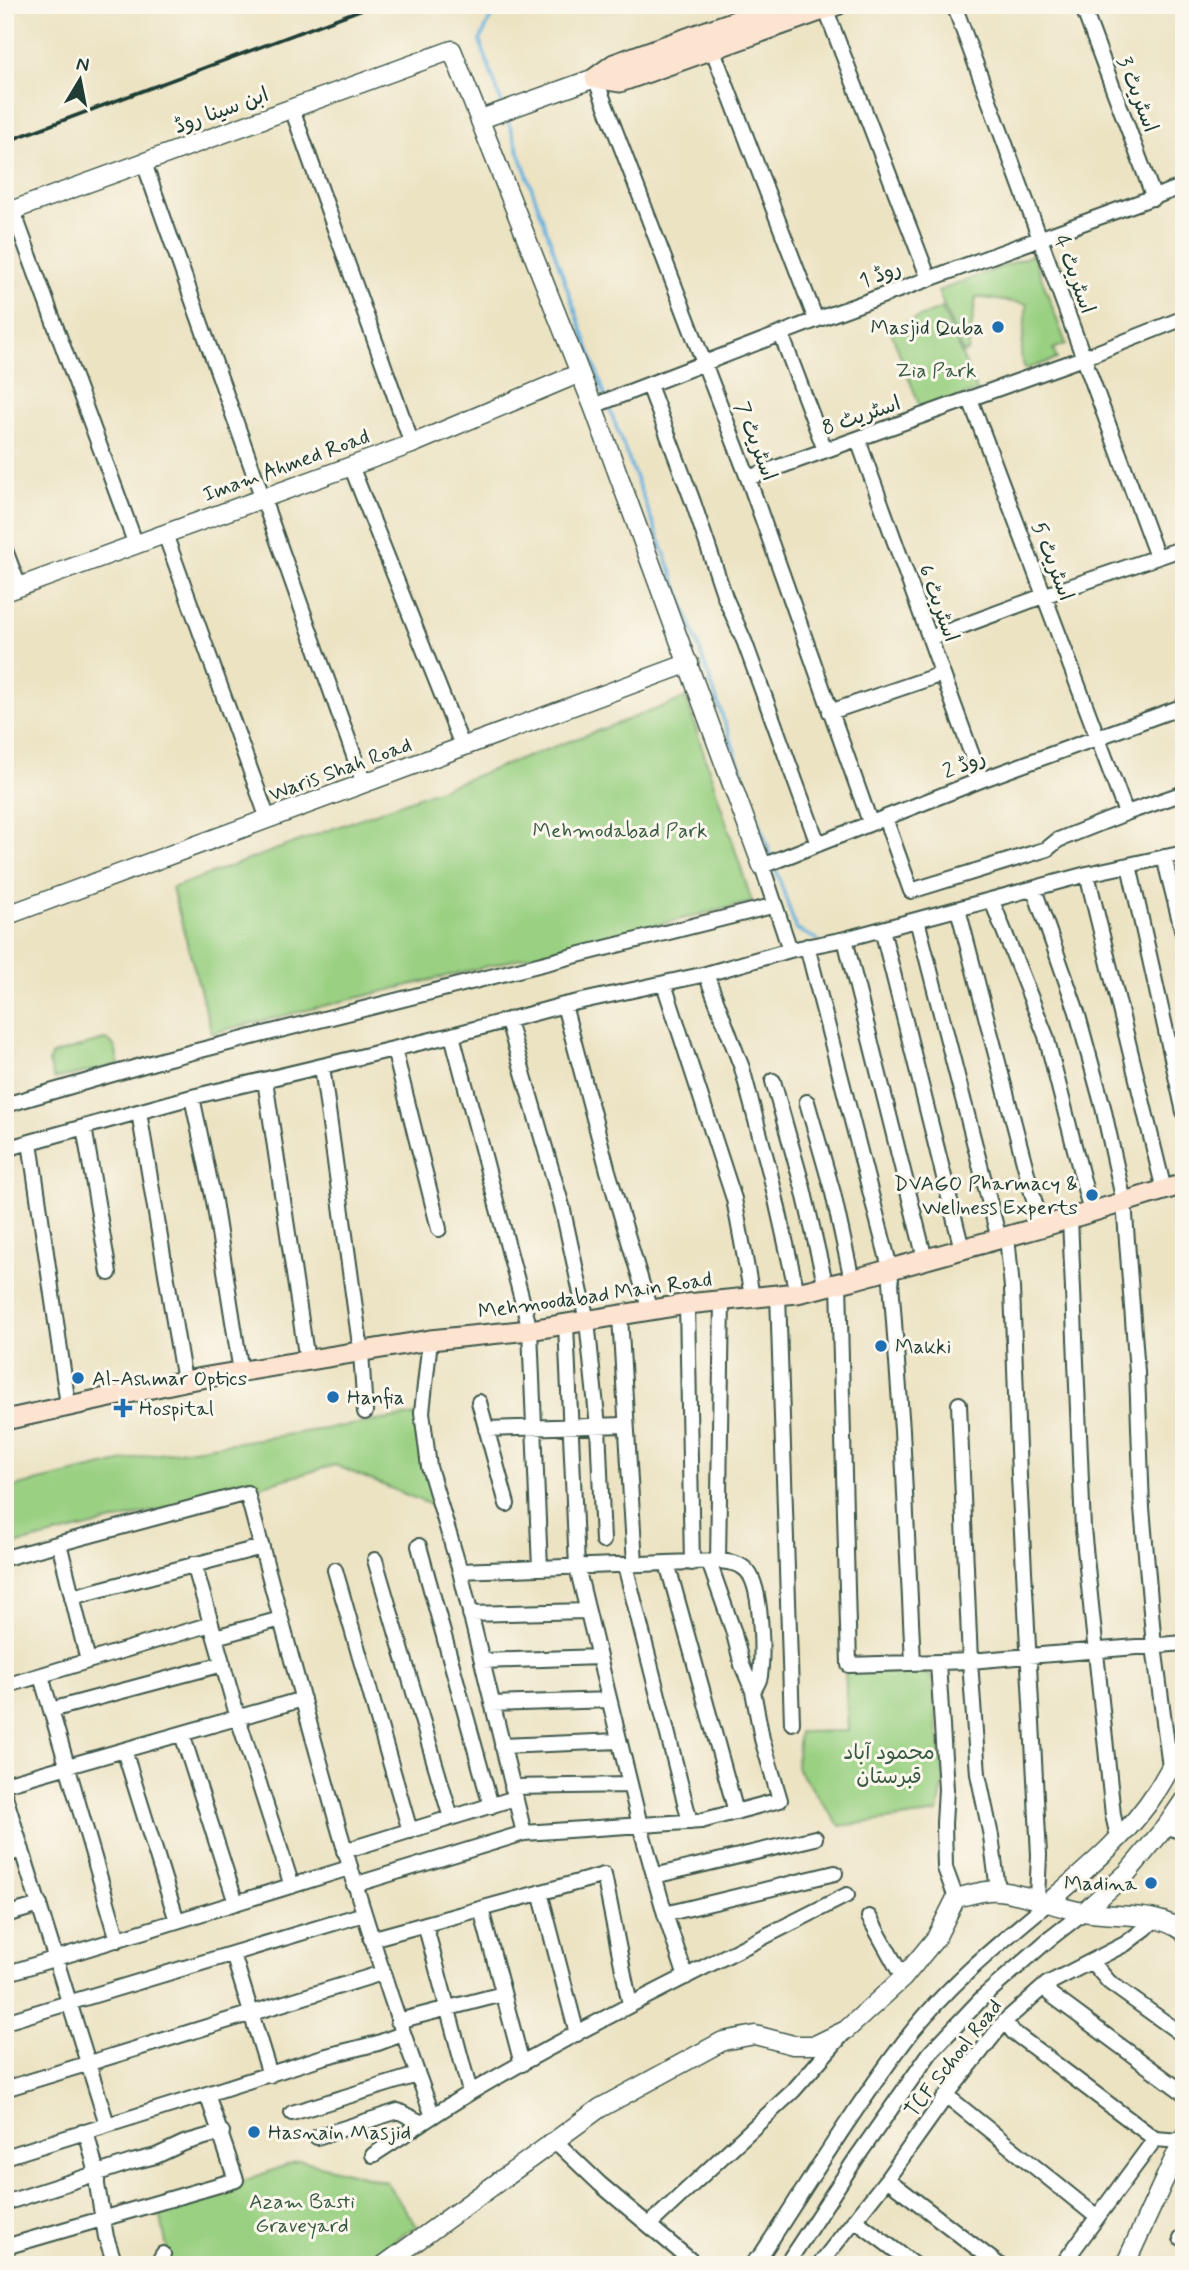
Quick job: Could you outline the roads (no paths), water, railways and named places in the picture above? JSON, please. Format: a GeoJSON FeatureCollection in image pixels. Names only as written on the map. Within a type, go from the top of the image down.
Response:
{"type":"FeatureCollection","features":[{"type":"Feature","properties":{"kind":"main road"},"geometry":{"type":"LineString","coordinates":[[595,78],[614,64],[780,5]]}},
{"type":"Feature","properties":{"kind":"main road"},"geometry":{"type":"LineString","coordinates":[[595,78],[620,82],[829,7]]}},
{"type":"Feature","properties":{"kind":"main road","name":"Mehmoodabad Main Road"},"geometry":{"type":"LineString","coordinates":[[6,1416],[184,1381],[430,1340],[566,1325],[687,1304],[788,1294],[839,1283],[1070,1219],[1184,1184]]}},
{"type":"Feature","properties":{"kind":"street","name":"اسٹریٹ 4"},"geometry":{"type":"LineString","coordinates":[[954,5],[1157,558]]}},
{"type":"Feature","properties":{"kind":"street","name":"اسٹریٹ 3"},"geometry":{"type":"LineString","coordinates":[[1082,5],[1154,198]]}},
{"type":"Feature","properties":{"kind":"street"},"geometry":{"type":"LineString","coordinates":[[829,7],[929,279]]}},
{"type":"Feature","properties":{"kind":"street"},"geometry":{"type":"LineString","coordinates":[[712,48],[816,320]]}},
{"type":"Feature","properties":{"kind":"street","name":"ابن سینا روڈ"},"geometry":{"type":"LineString","coordinates":[[9,212],[452,50],[481,119]]}},
{"type":"Feature","properties":{"kind":"street"},"geometry":{"type":"LineString","coordinates":[[595,78],[481,119],[580,373],[599,404],[689,663],[767,864],[790,950]]}},
{"type":"Feature","properties":{"kind":"street","name":"اسٹریٹ 7"},"geometry":{"type":"LineString","coordinates":[[595,78],[748,478],[870,822]]}},
{"type":"Feature","properties":{"kind":"street"},"geometry":{"type":"LineString","coordinates":[[292,109],[412,444]]}},
{"type":"Feature","properties":{"kind":"street"},"geometry":{"type":"LineString","coordinates":[[144,163],[364,784]]}},
{"type":"Feature","properties":{"kind":"street","name":"روڈ 1"},"geometry":{"type":"LineString","coordinates":[[599,404],[816,320],[1184,186]]}},
{"type":"Feature","properties":{"kind":"street"},"geometry":{"type":"LineString","coordinates":[[9,212],[136,545]]}},
{"type":"Feature","properties":{"kind":"street","name":"اسٹریٹ 8"},"geometry":{"type":"LineString","coordinates":[[748,478],[1083,358],[1184,318]]}},
{"type":"Feature","properties":{"kind":"street"},"geometry":{"type":"LineString","coordinates":[[781,334],[825,450]]}},
{"type":"Feature","properties":{"kind":"street","name":"Imam Ahmed Road"},"geometry":{"type":"LineString","coordinates":[[12,590],[412,444],[580,373]]}},
{"type":"Feature","properties":{"kind":"street"},"geometry":{"type":"LineString","coordinates":[[649,385],[725,597],[745,643],[815,845]]}},
{"type":"Feature","properties":{"kind":"street","name":"اسٹریٹ 5"},"geometry":{"type":"LineString","coordinates":[[970,399],[1126,813]]}},
{"type":"Feature","properties":{"kind":"street","name":"اسٹریٹ 6"},"geometry":{"type":"LineString","coordinates":[[858,440],[981,780]]}},
{"type":"Feature","properties":{"kind":"street"},"geometry":{"type":"LineString","coordinates":[[351,466],[463,748]]}},
{"type":"Feature","properties":{"kind":"street"},"geometry":{"type":"LineString","coordinates":[[165,534],[268,819]]}},
{"type":"Feature","properties":{"kind":"street"},"geometry":{"type":"LineString","coordinates":[[930,638],[1184,548]]}},
{"type":"Feature","properties":{"kind":"street"},"geometry":{"type":"LineString","coordinates":[[5,550],[12,590]]}},
{"type":"Feature","properties":{"kind":"street","name":"Waris Shah Road"},"geometry":{"type":"LineString","coordinates":[[5,916],[689,663]]}},
{"type":"Feature","properties":{"kind":"street"},"geometry":{"type":"LineString","coordinates":[[830,712],[942,674]]}},
{"type":"Feature","properties":{"kind":"street","name":"روڈ 2"},"geometry":{"type":"LineString","coordinates":[[767,864],[870,822],[1184,706]]}},
{"type":"Feature","properties":{"kind":"street"},"geometry":{"type":"LineString","coordinates":[[885,818],[911,891],[1047,849],[1058,840],[1184,793]]}},
{"type":"Feature","properties":{"kind":"street"},"geometry":{"type":"LineString","coordinates":[[5,1149],[192,1097],[452,1035],[564,1005],[706,974],[1087,874],[1184,853]]}},
{"type":"Feature","properties":{"kind":"street"},"geometry":{"type":"LineString","coordinates":[[1164,857],[1184,937]]}},
{"type":"Feature","properties":{"kind":"street"},"geometry":{"type":"LineString","coordinates":[[1129,865],[1184,1112]]}},
{"type":"Feature","properties":{"kind":"street"},"geometry":{"type":"LineString","coordinates":[[1087,874],[1164,1190]]}},
{"type":"Feature","properties":{"kind":"street"},"geometry":{"type":"LineString","coordinates":[[1034,889],[1077,1012],[1103,1107],[1124,1202],[1137,1372],[1142,1508],[1154,1646],[1170,1767]]}},
{"type":"Feature","properties":{"kind":"street"},"geometry":{"type":"LineString","coordinates":[[992,901],[1046,1036],[1091,1212]]}},
{"type":"Feature","properties":{"kind":"street"},"geometry":{"type":"LineString","coordinates":[[5,1105],[165,1059],[776,905]]}},
{"type":"Feature","properties":{"kind":"street"},"geometry":{"type":"LineString","coordinates":[[958,909],[1041,1227]]}},
{"type":"Feature","properties":{"kind":"street"},"geometry":{"type":"LineString","coordinates":[[917,920],[1003,1237],[1012,1288],[1039,1855],[1047,1902]]}},
{"type":"Feature","properties":{"kind":"street"},"geometry":{"type":"LineString","coordinates":[[882,929],[962,1249]]}},
{"type":"Feature","properties":{"kind":"street"},"geometry":{"type":"LineString","coordinates":[[845,939],[925,1259]]}},
{"type":"Feature","properties":{"kind":"street"},"geometry":{"type":"LineString","coordinates":[[807,946],[890,1268],[902,1430],[913,1663]]}},
{"type":"Feature","properties":{"kind":"street"},"geometry":{"type":"LineString","coordinates":[[706,974],[742,1068],[770,1173],[788,1294],[792,1723]]}},
{"type":"Feature","properties":{"kind":"street"},"geometry":{"type":"LineString","coordinates":[[664,984],[734,1199],[752,1296]]}},
{"type":"Feature","properties":{"kind":"street"},"geometry":{"type":"LineString","coordinates":[[564,1005],[608,1171],[650,1311]]}},
{"type":"Feature","properties":{"kind":"street"},"geometry":{"type":"LineString","coordinates":[[508,1021],[562,1206],[587,1321],[598,1426],[603,1541]]}},
{"type":"Feature","properties":{"kind":"street"},"geometry":{"type":"LineString","coordinates":[[452,1035],[530,1330],[540,1568]]}},
{"type":"Feature","properties":{"kind":"street"},"geometry":{"type":"LineString","coordinates":[[394,1049],[439,1229]]}},
{"type":"Feature","properties":{"kind":"street"},"geometry":{"type":"LineString","coordinates":[[322,1066],[361,1352],[365,1412]]}},
{"type":"Feature","properties":{"kind":"street"},"geometry":{"type":"LineString","coordinates":[[265,1080],[307,1361]]}},
{"type":"Feature","properties":{"kind":"street"},"geometry":{"type":"LineString","coordinates":[[773,1081],[803,1188],[839,1283]]}},
{"type":"Feature","properties":{"kind":"street"},"geometry":{"type":"LineString","coordinates":[[192,1097],[214,1201],[241,1372]]}},
{"type":"Feature","properties":{"kind":"street"},"geometry":{"type":"LineString","coordinates":[[807,1102],[833,1193],[839,1283],[849,1665],[970,1661],[1028,1654],[1184,1643]]}},
{"type":"Feature","properties":{"kind":"street"},"geometry":{"type":"LineString","coordinates":[[139,1112],[184,1381]]}},
{"type":"Feature","properties":{"kind":"street"},"geometry":{"type":"LineString","coordinates":[[85,1127],[109,1273]]}},
{"type":"Feature","properties":{"kind":"street"},"geometry":{"type":"LineString","coordinates":[[30,1142],[68,1405]]}},
{"type":"Feature","properties":{"kind":"street"},"geometry":{"type":"LineString","coordinates":[[1070,1219],[1083,1529],[1113,1815],[1118,1837]]}},
{"type":"Feature","properties":{"kind":"street"},"geometry":{"type":"LineString","coordinates":[[354,1885],[524,1833],[690,1822],[780,1800],[762,1739],[753,1691],[742,1664],[713,1562],[722,1300]]}},
{"type":"Feature","properties":{"kind":"street"},"geometry":{"type":"LineString","coordinates":[[687,1304],[692,1563]]}},
{"type":"Feature","properties":{"kind":"street"},"geometry":{"type":"LineString","coordinates":[[620,1316],[630,1565],[690,1822]]}},
{"type":"Feature","properties":{"kind":"street"},"geometry":{"type":"LineString","coordinates":[[566,1325],[577,1567],[640,1825],[686,1977]]}},
{"type":"Feature","properties":{"kind":"street"},"geometry":{"type":"LineString","coordinates":[[430,1340],[422,1412],[429,1467],[460,1572],[524,1833]]}},
{"type":"Feature","properties":{"kind":"street"},"geometry":{"type":"LineString","coordinates":[[479,1402],[507,1504]]}},
{"type":"Feature","properties":{"kind":"street"},"geometry":{"type":"LineString","coordinates":[[960,1404],[970,1661],[978,1774],[991,1836],[998,1891]]}},
{"type":"Feature","properties":{"kind":"street"},"geometry":{"type":"LineString","coordinates":[[486,1429],[626,1425]]}},
{"type":"Feature","properties":{"kind":"street"},"geometry":{"type":"LineString","coordinates":[[5,1558],[247,1493],[344,1851],[417,2075],[428,2120]]}},
{"type":"Feature","properties":{"kind":"street"},"geometry":{"type":"LineString","coordinates":[[59,1544],[88,1661]]}},
{"type":"Feature","properties":{"kind":"street"},"geometry":{"type":"LineString","coordinates":[[419,1546],[491,1805]]}},
{"type":"Feature","properties":{"kind":"street"},"geometry":{"type":"LineString","coordinates":[[72,1597],[262,1547]]}},
{"type":"Feature","properties":{"kind":"street"},"geometry":{"type":"LineString","coordinates":[[375,1560],[451,1818]]}},
{"type":"Feature","properties":{"kind":"street"},"geometry":{"type":"LineString","coordinates":[[460,1572],[667,1563],[735,1563],[747,1570],[755,1583],[759,1613],[760,1679],[753,1691]]}},
{"type":"Feature","properties":{"kind":"street"},"geometry":{"type":"LineString","coordinates":[[667,1563],[736,1812]]}},
{"type":"Feature","properties":{"kind":"street"},"geometry":{"type":"LineString","coordinates":[[194,1564],[238,1718],[292,1886]]}},
{"type":"Feature","properties":{"kind":"street"},"geometry":{"type":"LineString","coordinates":[[335,1570],[410,1831]]}},
{"type":"Feature","properties":{"kind":"street"},"geometry":{"type":"LineString","coordinates":[[470,1614],[587,1611]]}},
{"type":"Feature","properties":{"kind":"street"},"geometry":{"type":"LineString","coordinates":[[5,1686],[88,1661],[213,1630],[281,1619]]}},
{"type":"Feature","properties":{"kind":"street"},"geometry":{"type":"LineString","coordinates":[[482,1661],[598,1657]]}},
{"type":"Feature","properties":{"kind":"street"},"geometry":{"type":"LineString","coordinates":[[649,2225],[793,2091],[846,2030],[903,1978],[936,1938],[956,1898],[945,1868],[946,1789],[938,1663]]}},
{"type":"Feature","properties":{"kind":"street"},"geometry":{"type":"LineString","coordinates":[[51,1710],[223,1664]]}},
{"type":"Feature","properties":{"kind":"street"},"geometry":{"type":"LineString","coordinates":[[41,1676],[118,1940]]}},
{"type":"Feature","properties":{"kind":"street"},"geometry":{"type":"LineString","coordinates":[[5,1784],[303,1699]]}},
{"type":"Feature","properties":{"kind":"street"},"geometry":{"type":"LineString","coordinates":[[492,1704],[609,1700]]}},
{"type":"Feature","properties":{"kind":"street"},"geometry":{"type":"LineString","coordinates":[[182,1734],[236,1903]]}},
{"type":"Feature","properties":{"kind":"street"},"geometry":{"type":"LineString","coordinates":[[502,1745],[619,1741]]}},
{"type":"Feature","properties":{"kind":"street"},"geometry":{"type":"LineString","coordinates":[[751,2265],[762,2254],[820,2163],[904,2041],[940,2000],[995,1948],[1100,1857],[1155,1794],[1184,1745]]}},
{"type":"Feature","properties":{"kind":"street"},"geometry":{"type":"LineString","coordinates":[[124,1750],[177,1922]]}},
{"type":"Feature","properties":{"kind":"street"},"geometry":{"type":"LineString","coordinates":[[344,1851],[491,1805],[514,1793],[630,1785]]}},
{"type":"Feature","properties":{"kind":"street"},"geometry":{"type":"LineString","coordinates":[[5,1796],[107,2124]]}},
{"type":"Feature","properties":{"kind":"street"},"geometry":{"type":"LineString","coordinates":[[786,2265],[930,2053],[983,1997],[1128,1872],[1184,1800]]}},
{"type":"Feature","properties":{"kind":"street"},"geometry":{"type":"LineString","coordinates":[[1167,1825],[1184,1835]]}},
{"type":"Feature","properties":{"kind":"street"},"geometry":{"type":"LineString","coordinates":[[654,1876],[815,1838]]}},
{"type":"Feature","properties":{"kind":"street"},"geometry":{"type":"LineString","coordinates":[[5,1855],[22,1850]]}},
{"type":"Feature","properties":{"kind":"street"},"geometry":{"type":"LineString","coordinates":[[5,1974],[349,1868]]}},
{"type":"Feature","properties":{"kind":"street"},"geometry":{"type":"LineString","coordinates":[[665,1914],[835,1873]]}},
{"type":"Feature","properties":{"kind":"street"},"geometry":{"type":"LineString","coordinates":[[372,1939],[604,1875],[630,2005]]}},
{"type":"Feature","properties":{"kind":"street"},"geometry":{"type":"LineString","coordinates":[[956,1898],[998,1891],[1081,1912],[1156,1918],[1172,1923],[1184,1932]]}},
{"type":"Feature","properties":{"kind":"street"},"geometry":{"type":"LineString","coordinates":[[540,1892],[577,2034]]}},
{"type":"Feature","properties":{"kind":"street"},"geometry":{"type":"LineString","coordinates":[[373,2155],[470,2092],[630,2005],[847,1895]]}},
{"type":"Feature","properties":{"kind":"street"},"geometry":{"type":"LineString","coordinates":[[5,1915],[40,1905]]}},
{"type":"Feature","properties":{"kind":"street"},"geometry":{"type":"LineString","coordinates":[[481,1909],[522,2064]]}},
{"type":"Feature","properties":{"kind":"street"},"geometry":{"type":"LineString","coordinates":[[5,2022],[364,1914]]}},
{"type":"Feature","properties":{"kind":"street"},"geometry":{"type":"LineString","coordinates":[[870,1917],[903,1978]]}},
{"type":"Feature","properties":{"kind":"street","name":"TCF School Road"},"geometry":{"type":"LineString","coordinates":[[825,2263],[1005,2021],[1047,1983],[1125,1944],[1156,1918]]}},
{"type":"Feature","properties":{"kind":"street"},"geometry":{"type":"LineString","coordinates":[[425,1924],[470,2092]]}},
{"type":"Feature","properties":{"kind":"street"},"geometry":{"type":"LineString","coordinates":[[233,1954],[270,2075]]}},
{"type":"Feature","properties":{"kind":"street"},"geometry":{"type":"LineString","coordinates":[[1092,1962],[1109,1982],[1184,2036]]}},
{"type":"Feature","properties":{"kind":"street"},"geometry":{"type":"LineString","coordinates":[[5,2089],[382,1973]]}},
{"type":"Feature","properties":{"kind":"street"},"geometry":{"type":"LineString","coordinates":[[1047,1983],[1050,1994],[1184,2093]]}},
{"type":"Feature","properties":{"kind":"street"},"geometry":{"type":"LineString","coordinates":[[5,2157],[378,2043],[400,2028],[503,1994]]}},
{"type":"Feature","properties":{"kind":"street"},"geometry":{"type":"LineString","coordinates":[[1005,2021],[1013,2032],[1155,2138],[1183,2141],[1125,2265]]}},
{"type":"Feature","properties":{"kind":"street"},"geometry":{"type":"LineString","coordinates":[[384,2265],[600,2108],[723,2040],[755,2035],[793,2045],[815,2045],[846,2030]]}},
{"type":"Feature","properties":{"kind":"street"},"geometry":{"type":"LineString","coordinates":[[292,2113],[417,2075]]}},
{"type":"Feature","properties":{"kind":"street"},"geometry":{"type":"LineString","coordinates":[[5,2247],[236,2180],[207,2094]]}},
{"type":"Feature","properties":{"kind":"street"},"geometry":{"type":"LineString","coordinates":[[947,2096],[1097,2217]]}},
{"type":"Feature","properties":{"kind":"street"},"geometry":{"type":"LineString","coordinates":[[317,2137],[398,2111],[428,2120]]}},
{"type":"Feature","properties":{"kind":"street"},"geometry":{"type":"LineString","coordinates":[[82,2132],[88,2139],[97,2174],[106,2237],[114,2261],[104,2265]]}},
{"type":"Feature","properties":{"kind":"street"},"geometry":{"type":"LineString","coordinates":[[5,2203],[156,2156],[184,2143],[222,2132]]}},
{"type":"Feature","properties":{"kind":"street"},"geometry":{"type":"LineString","coordinates":[[1062,2265],[1155,2138]]}},
{"type":"Feature","properties":{"kind":"street"},"geometry":{"type":"LineString","coordinates":[[555,2141],[696,2265]]}},
{"type":"Feature","properties":{"kind":"street"},"geometry":{"type":"LineString","coordinates":[[887,2179],[999,2265]]}},
{"type":"Feature","properties":{"kind":"street"},"geometry":{"type":"LineString","coordinates":[[855,2220],[915,2265]]}},
{"type":"Feature","properties":{"kind":"waterway"},"geometry":{"type":"LineString","coordinates":[[496,5],[480,41],[502,104]]}},
{"type":"Feature","properties":{"kind":"waterway"},"geometry":{"type":"LineString","coordinates":[[506,115],[606,398]]}},
{"type":"Feature","properties":{"kind":"waterway"},"geometry":{"type":"LineString","coordinates":[[608,405],[683,602],[772,859]]}},
{"type":"Feature","properties":{"kind":"waterway"},"geometry":{"type":"LineString","coordinates":[[775,866],[796,929],[818,940]]}},
{"type":"Feature","properties":{"kind":"railway"},"geometry":{"type":"LineString","coordinates":[[5,142],[373,5]]}},
{"type":"Feature","properties":{"kind":"place","name":"Masjid Quba"},"geometry":{"type":"Point","coordinates":[998,327]}},
{"type":"Feature","properties":{"kind":"place","name":"DVAGO Pharmacy & Wellness Experts"},"geometry":{"type":"Point","coordinates":[1092,1195]}},
{"type":"Feature","properties":{"kind":"place","name":"Makki"},"geometry":{"type":"Point","coordinates":[881,1346]}},
{"type":"Feature","properties":{"kind":"place","name":"Al-Ashmar Optics"},"geometry":{"type":"Point","coordinates":[78,1378]}},
{"type":"Feature","properties":{"kind":"place","name":"Hanfia"},"geometry":{"type":"Point","coordinates":[333,1397]}},
{"type":"Feature","properties":{"kind":"place","name":"Hospital"},"geometry":{"type":"Point","coordinates":[123,1408]}},
{"type":"Feature","properties":{"kind":"place","name":"Madina"},"geometry":{"type":"Point","coordinates":[1151,1883]}},
{"type":"Feature","properties":{"kind":"place","name":"Hasnain Masjid"},"geometry":{"type":"Point","coordinates":[254,2132]}},
{"type":"Feature","properties":{"kind":"park label","name":"Zia Park"},"geometry":{"type":"Point","coordinates":[936,370]}},
{"type":"Feature","properties":{"kind":"park label","name":"Mehmodabad Park"},"geometry":{"type":"Point","coordinates":[620,830]}},
{"type":"Feature","properties":{"kind":"park label","name":"محمود آباد قبرستان"},"geometry":{"type":"Point","coordinates":[889,1764]}},
{"type":"Feature","properties":{"kind":"park label","name":"Azam Basti Graveyard"},"geometry":{"type":"Point","coordinates":[302,2213]}}]}
